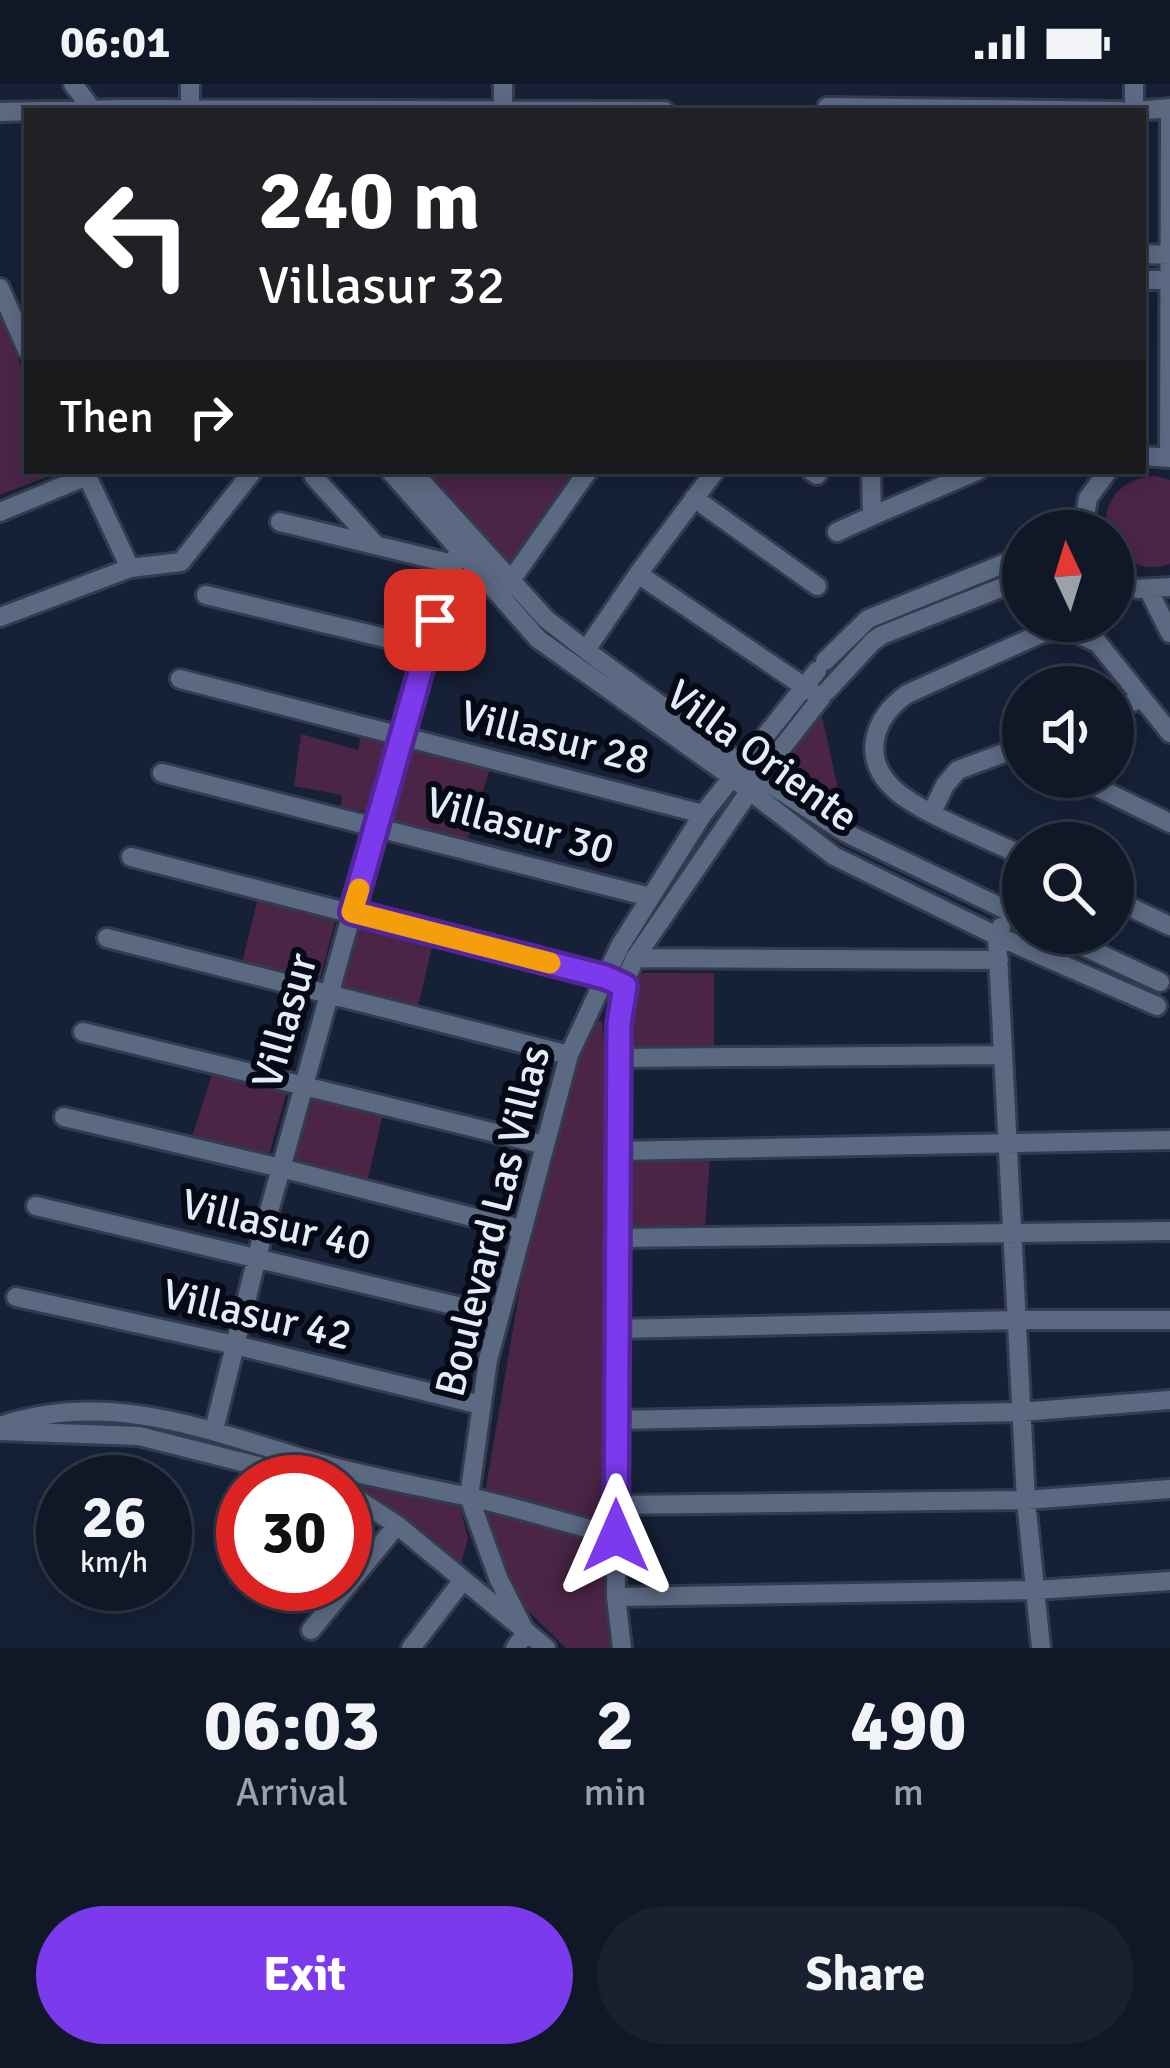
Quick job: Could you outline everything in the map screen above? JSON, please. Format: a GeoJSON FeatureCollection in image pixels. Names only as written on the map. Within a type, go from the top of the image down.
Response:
{"type":"FeatureCollection","features":[{"type":"Feature","properties":{"kind":"street"},"geometry":{"type":"LineString","coordinates":[[827,107],[900,108]]}},
{"type":"Feature","properties":{"kind":"street"},"geometry":{"type":"LineString","coordinates":[[1169,458],[1170,112]]}},
{"type":"Feature","properties":{"kind":"street"},"geometry":{"type":"LineString","coordinates":[[0,294],[24,344]]}},
{"type":"Feature","properties":{"kind":"street"},"geometry":{"type":"LineString","coordinates":[[0,512],[86,474],[130,568]]}},
{"type":"Feature","properties":{"kind":"street"},"geometry":{"type":"LineString","coordinates":[[0,617],[130,568],[181,562],[251,474]]}},
{"type":"Feature","properties":{"kind":"street","name":"Villa Oriente"},"geometry":{"type":"LineString","coordinates":[[392,474],[456,556],[586,650],[746,777],[835,856],[997,936],[1157,1006]]}},
{"type":"Feature","properties":{"kind":"street","name":"Villa Oriente"},"geometry":{"type":"LineString","coordinates":[[414,474],[538,639],[746,777],[846,833],[1002,908]]}},
{"type":"Feature","properties":{"kind":"street"},"geometry":{"type":"LineString","coordinates":[[505,589],[586,474]]}},
{"type":"Feature","properties":{"kind":"street"},"geometry":{"type":"LineString","coordinates":[[586,650],[713,474]]}},
{"type":"Feature","properties":{"kind":"street"},"geometry":{"type":"LineString","coordinates":[[871,474],[872,516]]}},
{"type":"Feature","properties":{"kind":"street"},"geometry":{"type":"LineString","coordinates":[[1084,510],[1106,474]]}},
{"type":"Feature","properties":{"kind":"street"},"geometry":{"type":"LineString","coordinates":[[837,532],[956,476]]}},
{"type":"Feature","properties":{"kind":"street"},"geometry":{"type":"LineString","coordinates":[[314,478],[375,544]]}},
{"type":"Feature","properties":{"kind":"street"},"geometry":{"type":"LineString","coordinates":[[694,498],[817,586]]}},
{"type":"Feature","properties":{"kind":"street"},"geometry":{"type":"LineString","coordinates":[[280,522],[456,556]]}},
{"type":"Feature","properties":{"kind":"street","name":"Villasur"},"geometry":{"type":"LineString","coordinates":[[214,1430],[281,1168],[456,556]]}},
{"type":"Feature","properties":{"kind":"street","name":"Boulevard Las Villas"},"geometry":{"type":"LineString","coordinates":[[622,1648],[616,1597],[616,1238],[619,1024],[625,986],[635,958],[746,777],[846,639],[874,616],[1002,564]]}},
{"type":"Feature","properties":{"kind":"street"},"geometry":{"type":"LineString","coordinates":[[638,574],[819,682]]}},
{"type":"Feature","properties":{"kind":"street","name":"Boulevard Las Villas"},"geometry":{"type":"LineString","coordinates":[[819,682],[892,630],[1002,587]]}},
{"type":"Feature","properties":{"kind":"street"},"geometry":{"type":"LineString","coordinates":[[1160,589],[1170,633]]}},
{"type":"Feature","properties":{"kind":"street"},"geometry":{"type":"LineString","coordinates":[[206,595],[427,648]]}},
{"type":"Feature","properties":{"kind":"street"},"geometry":{"type":"LineString","coordinates":[[1002,846],[932,812],[884,778],[875,732],[882,716],[907,694],[1040,634],[1076,632],[1098,643],[1170,733]]}},
{"type":"Feature","properties":{"kind":"street"},"geometry":{"type":"LineString","coordinates":[[846,639],[856,658]]}},
{"type":"Feature","properties":{"kind":"street","name":"Villasur 28"},"geometry":{"type":"LineString","coordinates":[[180,680],[703,814]]}},
{"type":"Feature","properties":{"kind":"street"},"geometry":{"type":"LineString","coordinates":[[1134,701],[1140,698]]}},
{"type":"Feature","properties":{"kind":"street"},"geometry":{"type":"LineString","coordinates":[[932,812],[958,770],[1002,754]]}},
{"type":"Feature","properties":{"kind":"street","name":"Villasur 30"},"geometry":{"type":"LineString","coordinates":[[162,773],[650,897]]}},
{"type":"Feature","properties":{"kind":"street","name":"Boulevard Las Villas"},"geometry":{"type":"LineString","coordinates":[[521,1640],[469,1497],[488,1360],[569,1055],[620,946],[650,897],[703,814],[746,777]]}},
{"type":"Feature","properties":{"kind":"street"},"geometry":{"type":"LineString","coordinates":[[1119,798],[1170,823]]}},
{"type":"Feature","properties":{"kind":"street"},"geometry":{"type":"LineString","coordinates":[[131,857],[605,977],[625,986]]}},
{"type":"Feature","properties":{"kind":"street"},"geometry":{"type":"LineString","coordinates":[[1134,909],[1170,926]]}},
{"type":"Feature","properties":{"kind":"street"},"geometry":{"type":"LineString","coordinates":[[1002,930],[997,936],[998,960],[1026,1500],[1041,1648]]}},
{"type":"Feature","properties":{"kind":"street"},"geometry":{"type":"LineString","coordinates":[[107,938],[569,1055]]}},
{"type":"Feature","properties":{"kind":"street"},"geometry":{"type":"LineString","coordinates":[[1100,954],[1160,982]]}},
{"type":"Feature","properties":{"kind":"street"},"geometry":{"type":"LineString","coordinates":[[635,958],[998,960]]}},
{"type":"Feature","properties":{"kind":"street"},"geometry":{"type":"LineString","coordinates":[[83,1032],[545,1145]]}},
{"type":"Feature","properties":{"kind":"street"},"geometry":{"type":"LineString","coordinates":[[618,1058],[1004,1054]]}},
{"type":"Feature","properties":{"kind":"street"},"geometry":{"type":"LineString","coordinates":[[64,1117],[523,1230]]}},
{"type":"Feature","properties":{"kind":"street"},"geometry":{"type":"LineString","coordinates":[[617,1151],[1170,1140]]}},
{"type":"Feature","properties":{"kind":"street","name":"Villasur 40"},"geometry":{"type":"LineString","coordinates":[[36,1206],[500,1316]]}},
{"type":"Feature","properties":{"kind":"street"},"geometry":{"type":"LineString","coordinates":[[616,1238],[1170,1231]]}},
{"type":"Feature","properties":{"kind":"street","name":"Villasur 42"},"geometry":{"type":"LineString","coordinates":[[16,1298],[481,1405]]}},
{"type":"Feature","properties":{"kind":"street"},"geometry":{"type":"LineString","coordinates":[[616,1329],[1170,1320]]}},
{"type":"Feature","properties":{"kind":"street"},"geometry":{"type":"LineString","coordinates":[[616,1420],[1022,1412],[1170,1400]]}},
{"type":"Feature","properties":{"kind":"street"},"geometry":{"type":"LineString","coordinates":[[0,1428],[32,1415],[75,1410],[243,1455]]}},
{"type":"Feature","properties":{"kind":"street"},"geometry":{"type":"LineString","coordinates":[[142,1426],[214,1430],[270,1455]]}},
{"type":"Feature","properties":{"kind":"street"},"geometry":{"type":"LineString","coordinates":[[372,1484],[469,1497],[616,1536]]}},
{"type":"Feature","properties":{"kind":"street"},"geometry":{"type":"LineString","coordinates":[[616,1505],[1026,1500],[1170,1489]]}},
{"type":"Feature","properties":{"kind":"street"},"geometry":{"type":"LineString","coordinates":[[372,1509],[463,1580],[521,1640],[546,1648]]}},
{"type":"Feature","properties":{"kind":"street"},"geometry":{"type":"LineString","coordinates":[[311,1630],[397,1525]]}},
{"type":"Feature","properties":{"kind":"street"},"geometry":{"type":"LineString","coordinates":[[411,1648],[463,1580]]}},
{"type":"Feature","properties":{"kind":"street"},"geometry":{"type":"LineString","coordinates":[[616,1597],[1036,1590],[1170,1581]]}},
{"type":"Feature","properties":{"kind":"shaded area"},"geometry":{"type":"Polygon","coordinates":[[[0,315],[24,373],[24,474],[54,474],[0,495],[0,315]]]}},
{"type":"Feature","properties":{"kind":"shaded area"},"geometry":{"type":"Polygon","coordinates":[[[431,474],[575,474],[512,565],[431,474]]]}},
{"type":"Feature","properties":{"kind":"shaded area"},"geometry":{"type":"Polygon","coordinates":[[[1144,478],[1170,480],[1170,564],[1146,567],[1134,563],[1134,510],[1108,510],[1117,492],[1144,478]]]}},
{"type":"Feature","properties":{"kind":"shaded area"},"geometry":{"type":"Polygon","coordinates":[[[821,712],[844,816],[779,772],[821,712]]]}},
{"type":"Feature","properties":{"kind":"shaded area"},"geometry":{"type":"Polygon","coordinates":[[[301,734],[358,750],[361,734],[388,740],[370,812],[341,807],[342,795],[294,786],[301,734]]]}},
{"type":"Feature","properties":{"kind":"shaded area"},"geometry":{"type":"Polygon","coordinates":[[[407,744],[491,766],[467,841],[385,818],[407,744]]]}},
{"type":"Feature","properties":{"kind":"shaded area"},"geometry":{"type":"Polygon","coordinates":[[[259,894],[337,914],[318,986],[241,967],[259,894]]]}},
{"type":"Feature","properties":{"kind":"shaded area"},"geometry":{"type":"Polygon","coordinates":[[[357,917],[434,938],[417,1011],[335,989],[357,917]]]}},
{"type":"Feature","properties":{"kind":"shaded area"},"geometry":{"type":"Polygon","coordinates":[[[644,973],[714,973],[714,1051],[624,1046],[634,978],[644,973]]]}},
{"type":"Feature","properties":{"kind":"shaded area"},"geometry":{"type":"Polygon","coordinates":[[[602,1021],[611,1525],[485,1493],[526,1253],[590,1022],[602,1021]]]}},
{"type":"Feature","properties":{"kind":"shaded area"},"geometry":{"type":"Polygon","coordinates":[[[214,1068],[288,1088],[268,1158],[192,1137],[214,1068]]]}},
{"type":"Feature","properties":{"kind":"shaded area"},"geometry":{"type":"Polygon","coordinates":[[[312,1093],[384,1110],[367,1182],[291,1164],[312,1093]]]}},
{"type":"Feature","properties":{"kind":"shaded area"},"geometry":{"type":"Polygon","coordinates":[[[624,1154],[710,1156],[705,1227],[625,1228],[624,1154]]]}},
{"type":"Feature","properties":{"kind":"shaded area"},"geometry":{"type":"Polygon","coordinates":[[[372,1479],[458,1499],[468,1538],[460,1568],[372,1500],[372,1479]]]}},
{"type":"Feature","properties":{"kind":"shaded area"},"geometry":{"type":"Polygon","coordinates":[[[484,1512],[609,1539],[615,1648],[566,1648],[522,1605],[484,1512]]]}},
{"type":"Feature","properties":{"kind":"slow traffic"},"geometry":{"type":"LineString","coordinates":[[359,889],[352,912],[550,963]]}},
{"type":"Feature","properties":{"kind":"route"},"geometry":{"type":"LineString","coordinates":[[435,620],[352,912],[625,986],[619,1024],[616,1536]]}}]}
